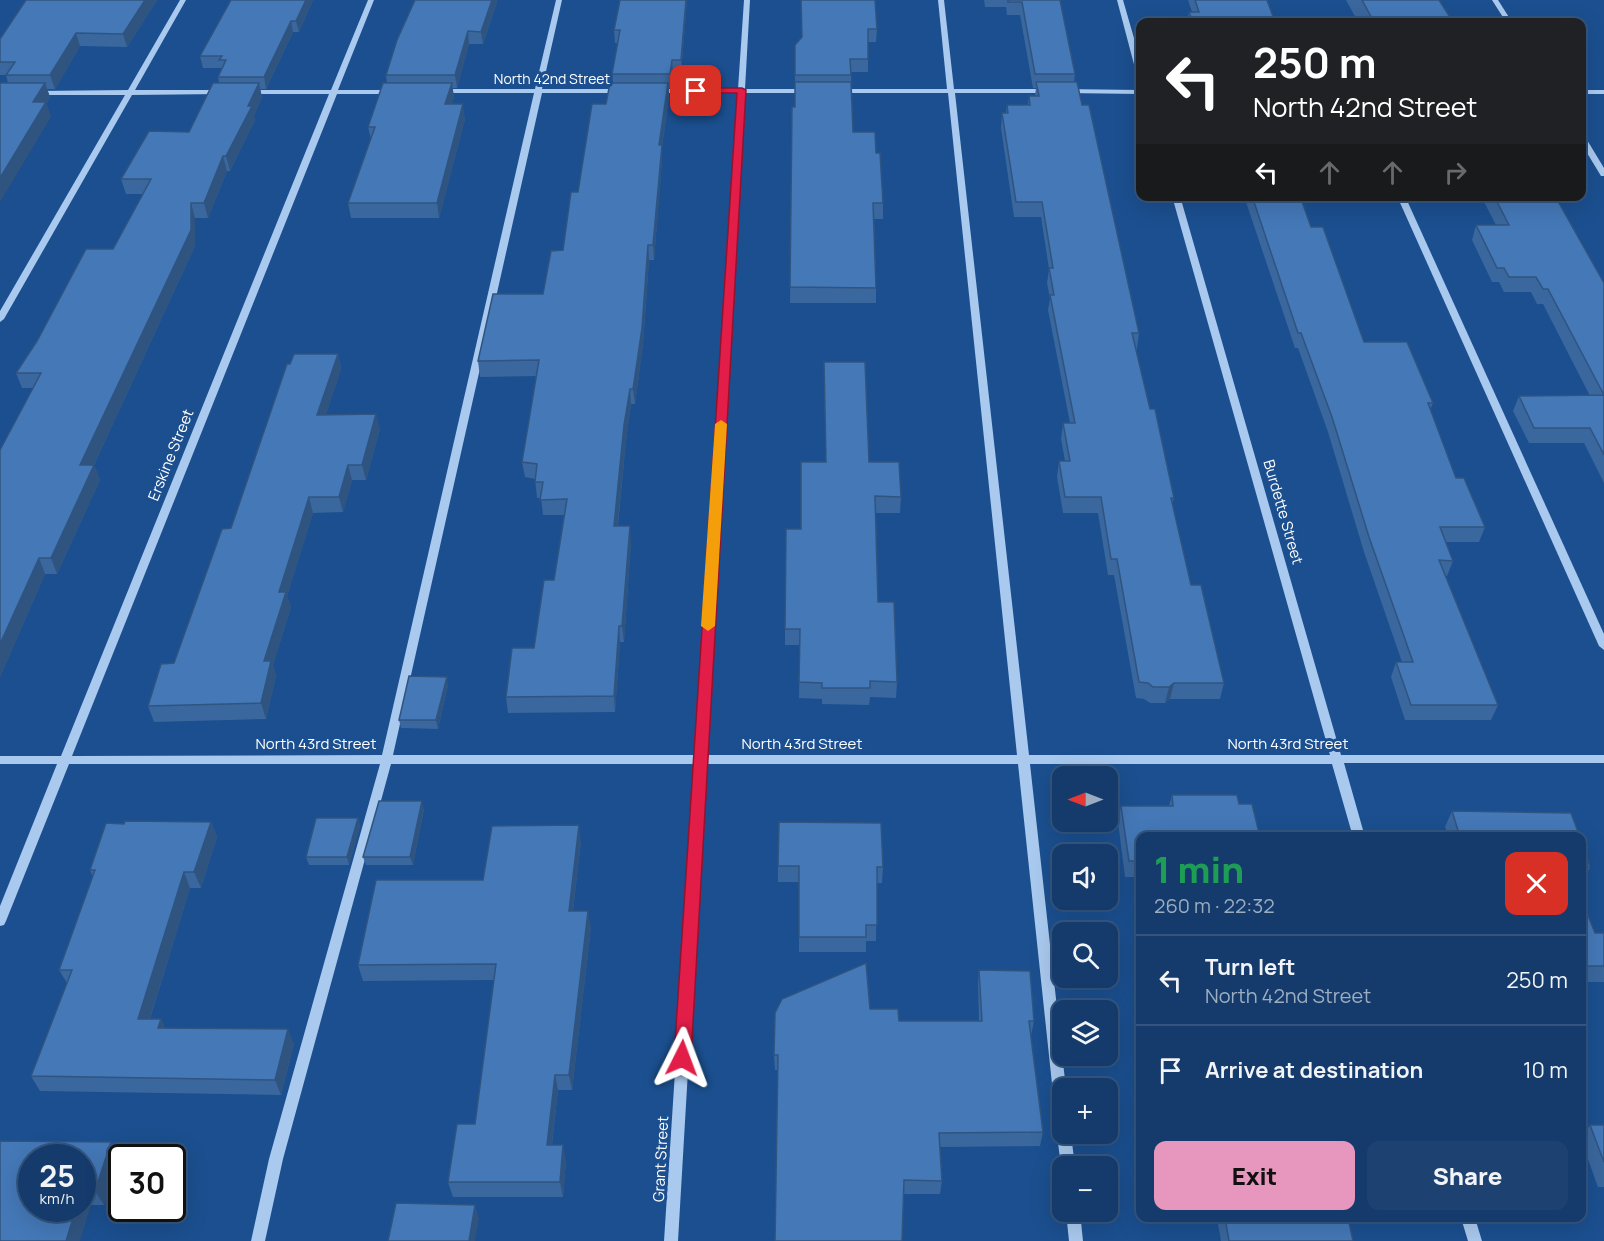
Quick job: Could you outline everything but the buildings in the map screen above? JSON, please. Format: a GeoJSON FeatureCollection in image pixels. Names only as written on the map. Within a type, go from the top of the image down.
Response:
{"type":"FeatureCollection","features":[{"type":"Feature","properties":{"kind":"street"},"geometry":{"type":"LineString","coordinates":[[0,319],[183,0]]}},
{"type":"Feature","properties":{"kind":"street","name":"Erskine Street"},"geometry":{"type":"LineString","coordinates":[[0,921],[371,0]]}},
{"type":"Feature","properties":{"kind":"street"},"geometry":{"type":"LineString","coordinates":[[258,1241],[276,1159],[387,759],[559,0]]}},
{"type":"Feature","properties":{"kind":"street","name":"Grant Street"},"geometry":{"type":"LineString","coordinates":[[671,1241],[747,0]]}},
{"type":"Feature","properties":{"kind":"street"},"geometry":{"type":"LineString","coordinates":[[941,0],[1058,1078]]}},
{"type":"Feature","properties":{"kind":"street"},"geometry":{"type":"LineString","coordinates":[[1120,0],[1136,58]]}},
{"type":"Feature","properties":{"kind":"street"},"geometry":{"type":"LineString","coordinates":[[1495,0],[1506,18]]}},
{"type":"Feature","properties":{"kind":"street","name":"North 42nd Street"},"geometry":{"type":"LineString","coordinates":[[425,91],[634,91]]}},
{"type":"Feature","properties":{"kind":"street"},"geometry":{"type":"LineString","coordinates":[[646,91],[812,91]]}},
{"type":"Feature","properties":{"kind":"street"},"geometry":{"type":"LineString","coordinates":[[823,91],[1136,92]]}},
{"type":"Feature","properties":{"kind":"street"},"geometry":{"type":"LineString","coordinates":[[24,93],[226,92]]}},
{"type":"Feature","properties":{"kind":"street"},"geometry":{"type":"LineString","coordinates":[[238,92],[402,92]]}},
{"type":"Feature","properties":{"kind":"street"},"geometry":{"type":"LineString","coordinates":[[1586,92],[1604,92]]}},
{"type":"Feature","properties":{"kind":"street"},"geometry":{"type":"LineString","coordinates":[[1586,145],[1604,174]]}},
{"type":"Feature","properties":{"kind":"street","name":"Burdette Street"},"geometry":{"type":"LineString","coordinates":[[1177,201],[1358,832]]}},
{"type":"Feature","properties":{"kind":"street"},"geometry":{"type":"LineString","coordinates":[[1403,201],[1604,646]]}},
{"type":"Feature","properties":{"kind":"street","name":"North 43rd Street"},"geometry":{"type":"LineString","coordinates":[[0,760],[1604,759]]}},
{"type":"Feature","properties":{"kind":"street"},"geometry":{"type":"LineString","coordinates":[[1074,1222],[1076,1241]]}},
{"type":"Feature","properties":{"kind":"street"},"geometry":{"type":"LineString","coordinates":[[1469,1222],[1475,1241]]}},
{"type":"Feature","properties":{"kind":"slow traffic"},"geometry":{"type":"LineString","coordinates":[[708,626],[721,424]]}},
{"type":"Feature","properties":{"kind":"route"},"geometry":{"type":"LineString","coordinates":[[682,1058],[742,90],[696,91]]}}]}
